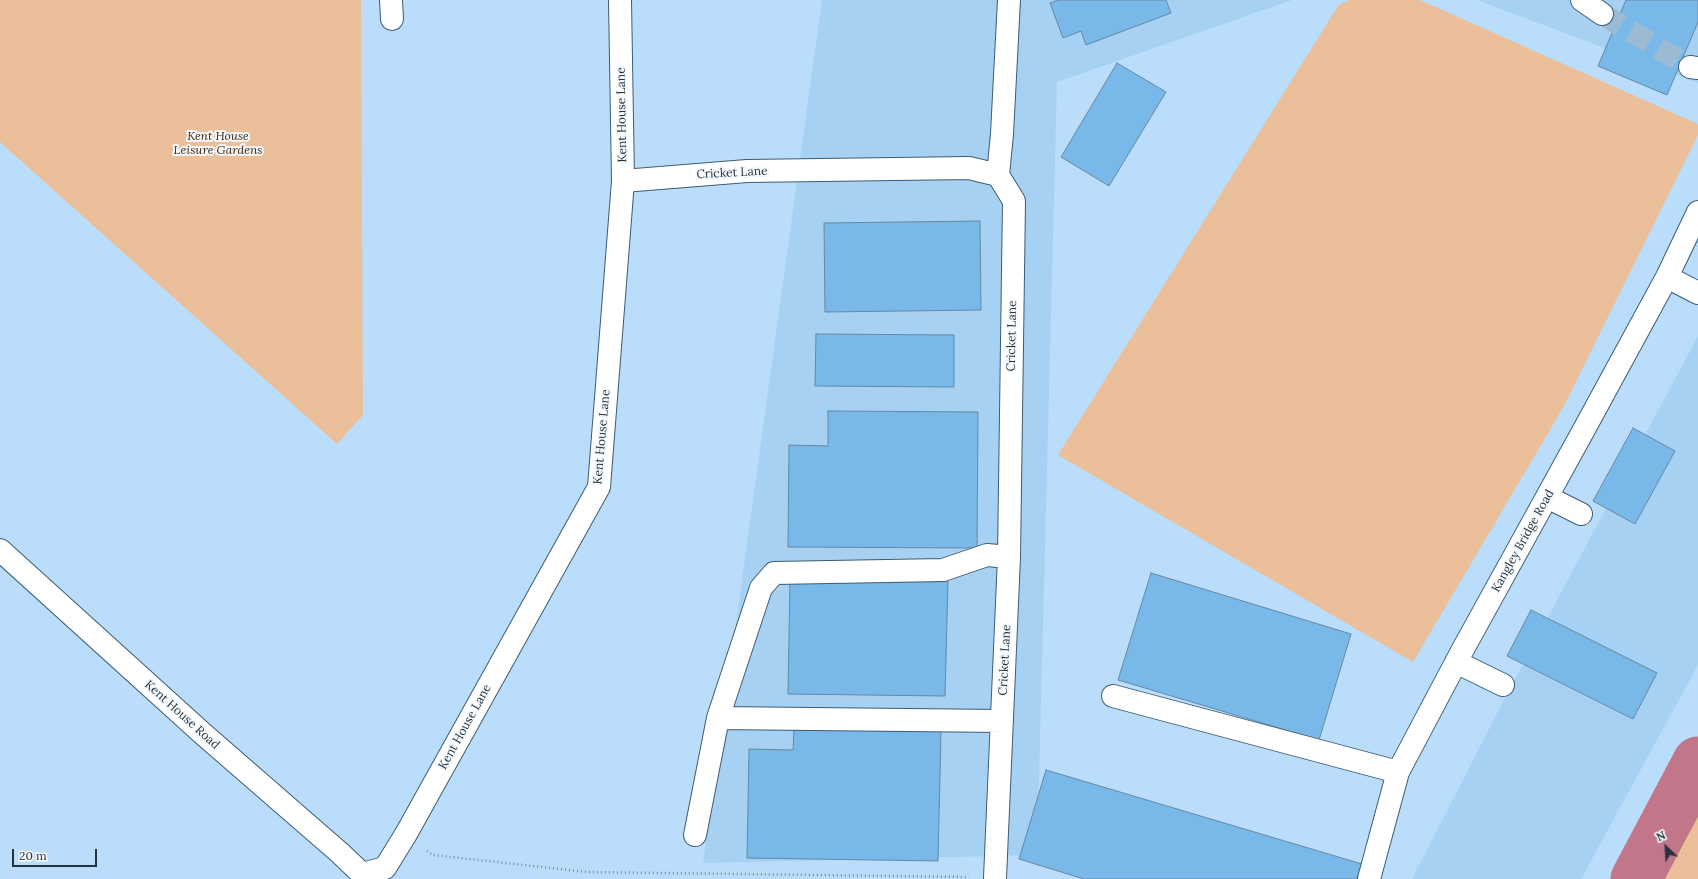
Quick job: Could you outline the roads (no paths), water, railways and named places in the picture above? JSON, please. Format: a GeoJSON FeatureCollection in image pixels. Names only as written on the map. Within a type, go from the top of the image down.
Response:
{"type":"FeatureCollection","features":[{"type":"Feature","properties":{"kind":"street","name":"Kent House Lane"},"geometry":{"type":"LineString","coordinates":[[362,876],[385,868],[406,834],[599,487],[623,181],[620,0]]}},
{"type":"Feature","properties":{"kind":"street"},"geometry":{"type":"LineString","coordinates":[[998,175],[1002,134],[1009,0]]}},
{"type":"Feature","properties":{"kind":"street"},"geometry":{"type":"LineString","coordinates":[[1582,0],[1602,14]]}},
{"type":"Feature","properties":{"kind":"street","name":"Cricket Lane"},"geometry":{"type":"LineString","coordinates":[[623,181],[748,171],[969,168],[998,175],[1014,201],[1010,557],[995,878]]}},
{"type":"Feature","properties":{"kind":"street","name":"Kangley Bridge Road"},"geometry":{"type":"LineString","coordinates":[[1369,879],[1398,772],[1456,662],[1667,277],[1698,212]]}},
{"type":"Feature","properties":{"kind":"street"},"geometry":{"type":"LineString","coordinates":[[1667,277],[1698,293]]}},
{"type":"Feature","properties":{"kind":"street"},"geometry":{"type":"LineString","coordinates":[[1547,497],[1581,514]]}},
{"type":"Feature","properties":{"kind":"street","name":"Kent House Road"},"geometry":{"type":"LineString","coordinates":[[0,550],[202,733],[340,852],[362,876]]}},
{"type":"Feature","properties":{"kind":"street"},"geometry":{"type":"LineString","coordinates":[[695,835],[718,718],[761,588],[774,573],[943,570],[987,556],[1010,557]]}},
{"type":"Feature","properties":{"kind":"street"},"geometry":{"type":"LineString","coordinates":[[1456,662],[1503,685]]}},
{"type":"Feature","properties":{"kind":"street"},"geometry":{"type":"LineString","coordinates":[[1113,696],[1398,772]]}},
{"type":"Feature","properties":{"kind":"street"},"geometry":{"type":"LineString","coordinates":[[718,718],[1002,721]]}},
{"type":"Feature","properties":{"kind":"waterway"},"geometry":{"type":"LineString","coordinates":[[1636,879],[1698,762]]}},
{"type":"Feature","properties":{"kind":"tunnel"},"geometry":{"type":"LineString","coordinates":[[1602,14],[1690,67]]}},
{"type":"Feature","properties":{"kind":"park label","name":"Kent House Leisure Gardens"},"geometry":{"type":"Point","coordinates":[218,144]}}]}
